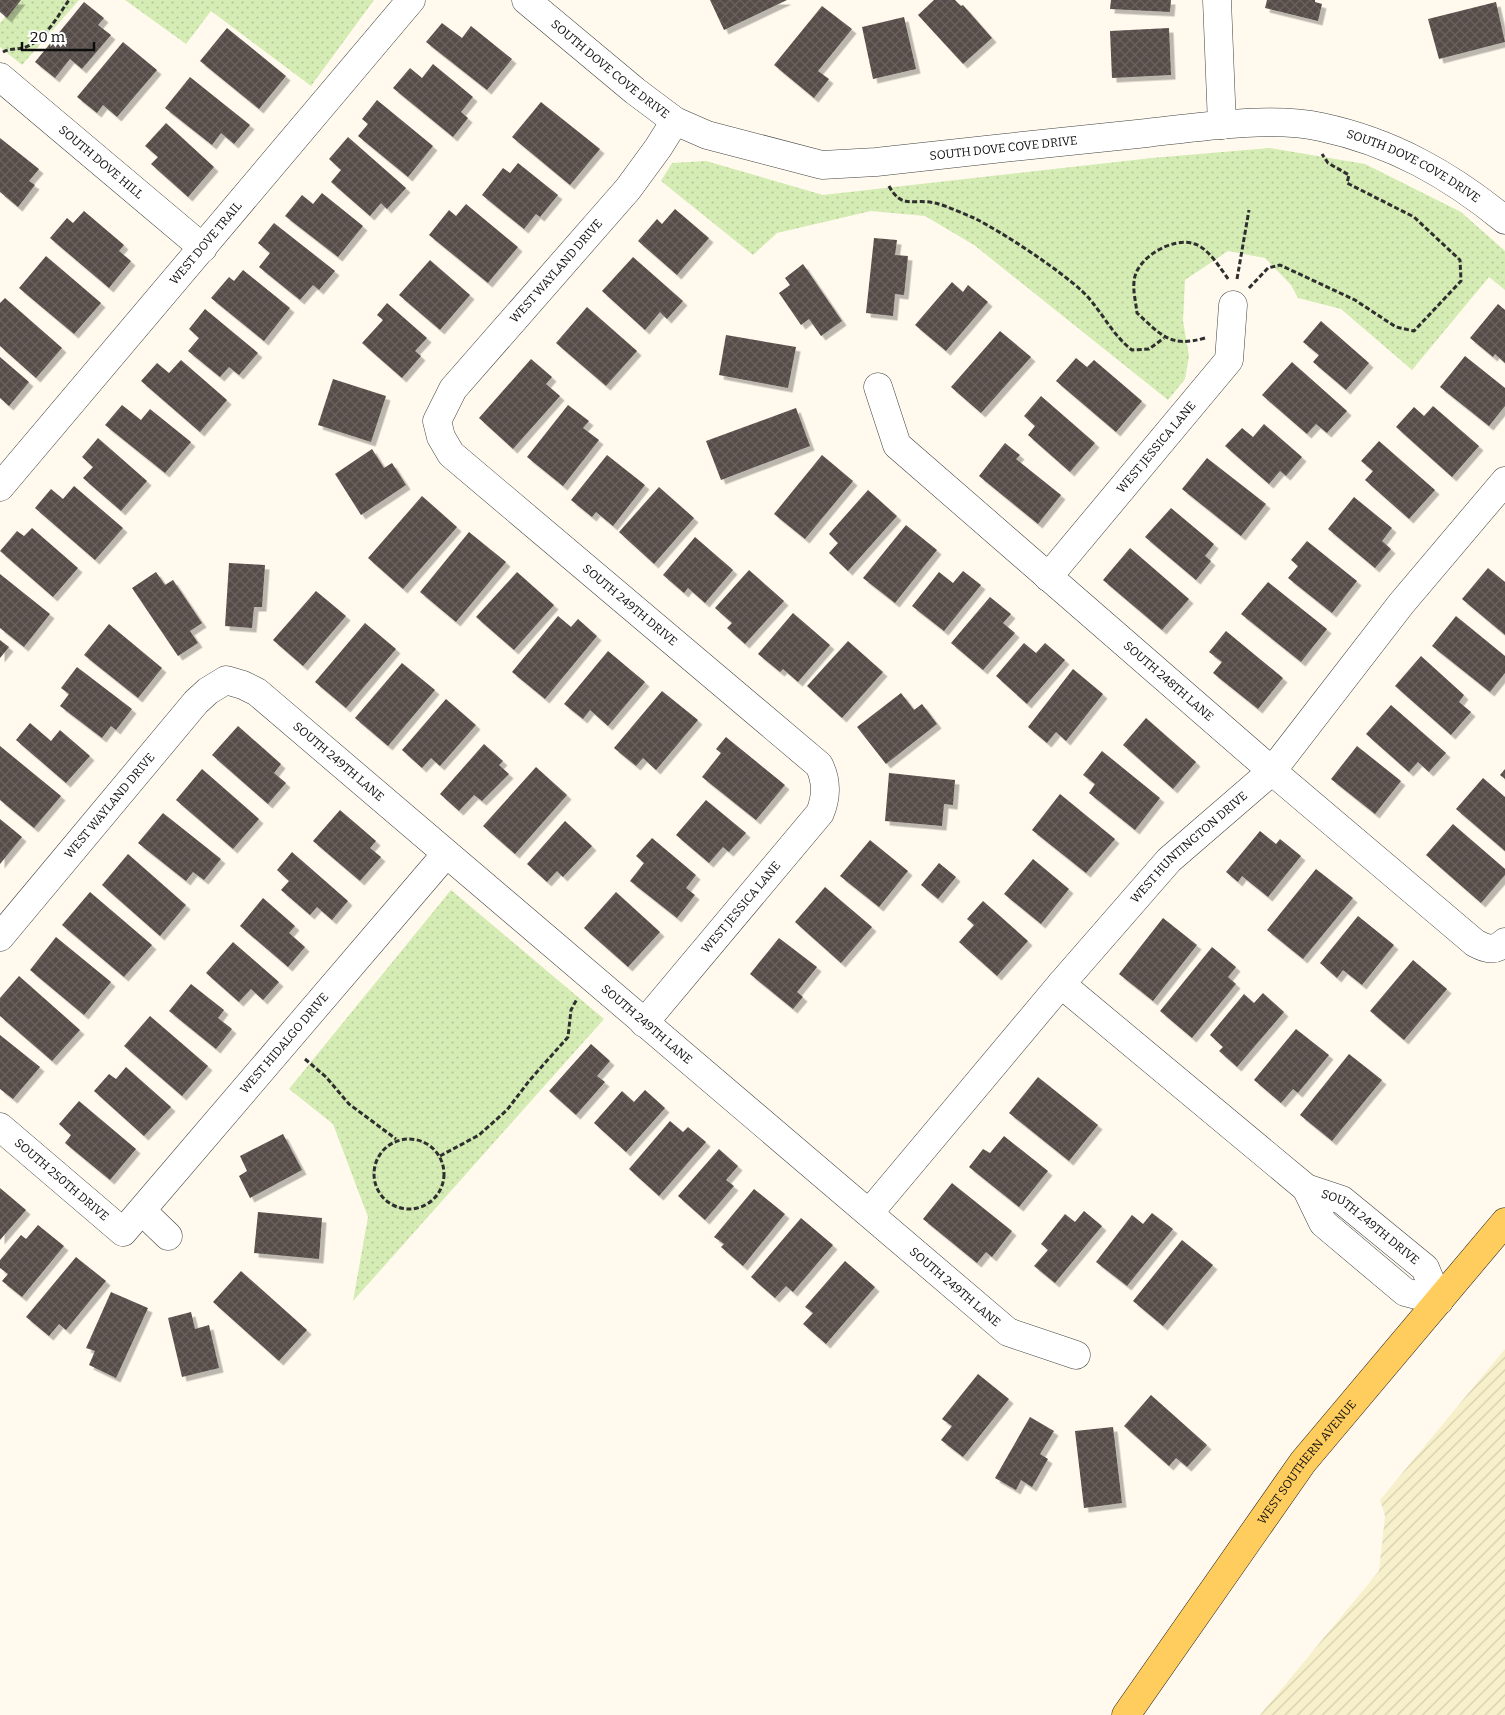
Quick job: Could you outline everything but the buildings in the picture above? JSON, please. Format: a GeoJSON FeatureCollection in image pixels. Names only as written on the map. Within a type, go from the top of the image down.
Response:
{"type":"FeatureCollection","features":[{"type":"Feature","properties":{"kind":"main road","name":"WEST SOUTHERN AVENUE"},"geometry":{"type":"LineString","coordinates":[[1126,1715],[1303,1462],[1505,1222]]}},
{"type":"Feature","properties":{"kind":"street","name":"WEST DOVE TRAIL"},"geometry":{"type":"LineString","coordinates":[[0,486],[411,0]]}},
{"type":"Feature","properties":{"kind":"street","name":"SOUTH DOVE COVE DRIVE"},"geometry":{"type":"LineString","coordinates":[[526,0],[634,91],[675,121],[707,136],[822,165],[876,162],[1222,125],[1299,123],[1322,127],[1380,144],[1440,172],[1471,193],[1505,220]]}},
{"type":"Feature","properties":{"kind":"street"},"geometry":{"type":"LineString","coordinates":[[1217,0],[1222,125]]}},
{"type":"Feature","properties":{"kind":"street","name":"SOUTH DOVE HILL"},"geometry":{"type":"LineString","coordinates":[[0,77],[203,248]]}},
{"type":"Feature","properties":{"kind":"street","name":"WEST WAYLAND DRIVE"},"geometry":{"type":"LineString","coordinates":[[437,421],[453,389],[628,189],[675,121]]}},
{"type":"Feature","properties":{"kind":"street","name":"WEST JESSICA LANE"},"geometry":{"type":"LineString","coordinates":[[1048,577],[1229,360],[1234,307]]}},
{"type":"Feature","properties":{"kind":"street","name":"SOUTH 248TH LANE"},"geometry":{"type":"LineString","coordinates":[[878,387],[897,446],[1272,772],[1475,943],[1498,946]]}},
{"type":"Feature","properties":{"kind":"street","name":"SOUTH 249TH DRIVE"},"geometry":{"type":"LineString","coordinates":[[437,421],[441,437],[451,454],[819,765],[824,774],[826,786]]}},
{"type":"Feature","properties":{"kind":"street","name":"WEST HUNTINGTON DRIVE"},"geometry":{"type":"LineString","coordinates":[[870,1212],[1061,984],[1169,860],[1272,772],[1401,604],[1505,481]]}},
{"type":"Feature","properties":{"kind":"street","name":"WEST WAYLAND DRIVE"},"geometry":{"type":"LineString","coordinates":[[0,937],[196,702],[208,691],[226,680]]}},
{"type":"Feature","properties":{"kind":"street","name":"SOUTH 249TH LANE"},"geometry":{"type":"LineString","coordinates":[[226,680],[243,684],[257,692],[644,1023],[870,1212],[1008,1332],[1076,1356]]}},
{"type":"Feature","properties":{"kind":"street","name":"WEST JESSICA LANE"},"geometry":{"type":"LineString","coordinates":[[644,1023],[820,813],[825,802],[826,786]]}},
{"type":"Feature","properties":{"kind":"street","name":"WEST HIDALGO DRIVE"},"geometry":{"type":"LineString","coordinates":[[123,1232],[446,854]]}},
{"type":"Feature","properties":{"kind":"street","name":"SOUTH 249TH DRIVE"},"geometry":{"type":"LineString","coordinates":[[1061,984],[1306,1188],[1323,1223],[1405,1292],[1439,1301]]}},
{"type":"Feature","properties":{"kind":"street","name":"SOUTH 250TH DRIVE"},"geometry":{"type":"LineString","coordinates":[[0,1127],[123,1232]]}},
{"type":"Feature","properties":{"kind":"street"},"geometry":{"type":"LineString","coordinates":[[142,1211],[168,1236]]}},
{"type":"Feature","properties":{"kind":"path"},"geometry":{"type":"LineString","coordinates":[[0,53],[8,49],[24,48],[41,39],[69,0]]}},
{"type":"Feature","properties":{"kind":"path"},"geometry":{"type":"LineString","coordinates":[[1234,307],[1208,253],[1196,244],[1177,241],[1147,256],[1133,280],[1137,313],[1164,338],[1189,342],[1234,307],[1268,268],[1280,265],[1355,300],[1396,327],[1414,331],[1461,281],[1460,260],[1414,217],[1347,183],[1349,175],[1328,163],[1299,123]]}},
{"type":"Feature","properties":{"kind":"path"},"geometry":{"type":"LineString","coordinates":[[876,162],[894,196],[904,202],[934,203],[975,219],[1059,273],[1083,292],[1120,341],[1132,350],[1149,349],[1164,338]]}},
{"type":"Feature","properties":{"kind":"path"},"geometry":{"type":"LineString","coordinates":[[1234,307],[1249,210]]}},
{"type":"Feature","properties":{"kind":"path"},"geometry":{"type":"LineString","coordinates":[[440,1156],[479,1135],[507,1110],[529,1081],[568,1037],[571,1010],[592,978]]}},
{"type":"Feature","properties":{"kind":"path"},"geometry":{"type":"LineString","coordinates":[[285,1042],[326,1077],[349,1104],[396,1139]]}},
{"type":"Feature","properties":{"kind":"path"},"geometry":{"type":"LineString","coordinates":[[396,1139],[421,1140],[432,1147],[440,1156],[444,1175],[437,1195],[423,1206],[406,1209],[394,1206],[379,1193],[373,1177],[374,1165],[386,1145],[396,1139]]}},
{"type":"Feature","properties":{"kind":"shaded area"},"geometry":{"type":"Polygon","coordinates":[[[1505,1349],[1505,1715],[1260,1715],[1379,1571],[1385,1516],[1380,1500],[1505,1349]]]}},
{"type":"Feature","properties":{"kind":"green space"},"geometry":{"type":"Polygon","coordinates":[[[20,0],[79,0],[22,65],[0,47],[0,23],[20,0]]]}},
{"type":"Feature","properties":{"kind":"green space"},"geometry":{"type":"Polygon","coordinates":[[[125,0],[374,0],[311,86],[211,11],[186,44],[125,0]]]}},
{"type":"Feature","properties":{"kind":"green space"},"geometry":{"type":"Polygon","coordinates":[[[1270,148],[1365,164],[1461,212],[1505,251],[1505,290],[1489,277],[1412,370],[1341,309],[1298,298],[1291,285],[1265,258],[1228,251],[1185,280],[1183,321],[1189,356],[1185,379],[1168,400],[974,245],[925,216],[871,211],[777,233],[753,255],[661,181],[672,163],[706,161],[823,195],[1152,158],[1270,148]]]}},
{"type":"Feature","properties":{"kind":"green space"},"geometry":{"type":"Polygon","coordinates":[[[451,890],[604,1019],[353,1301],[368,1217],[333,1124],[289,1089],[451,890]]]}}]}
